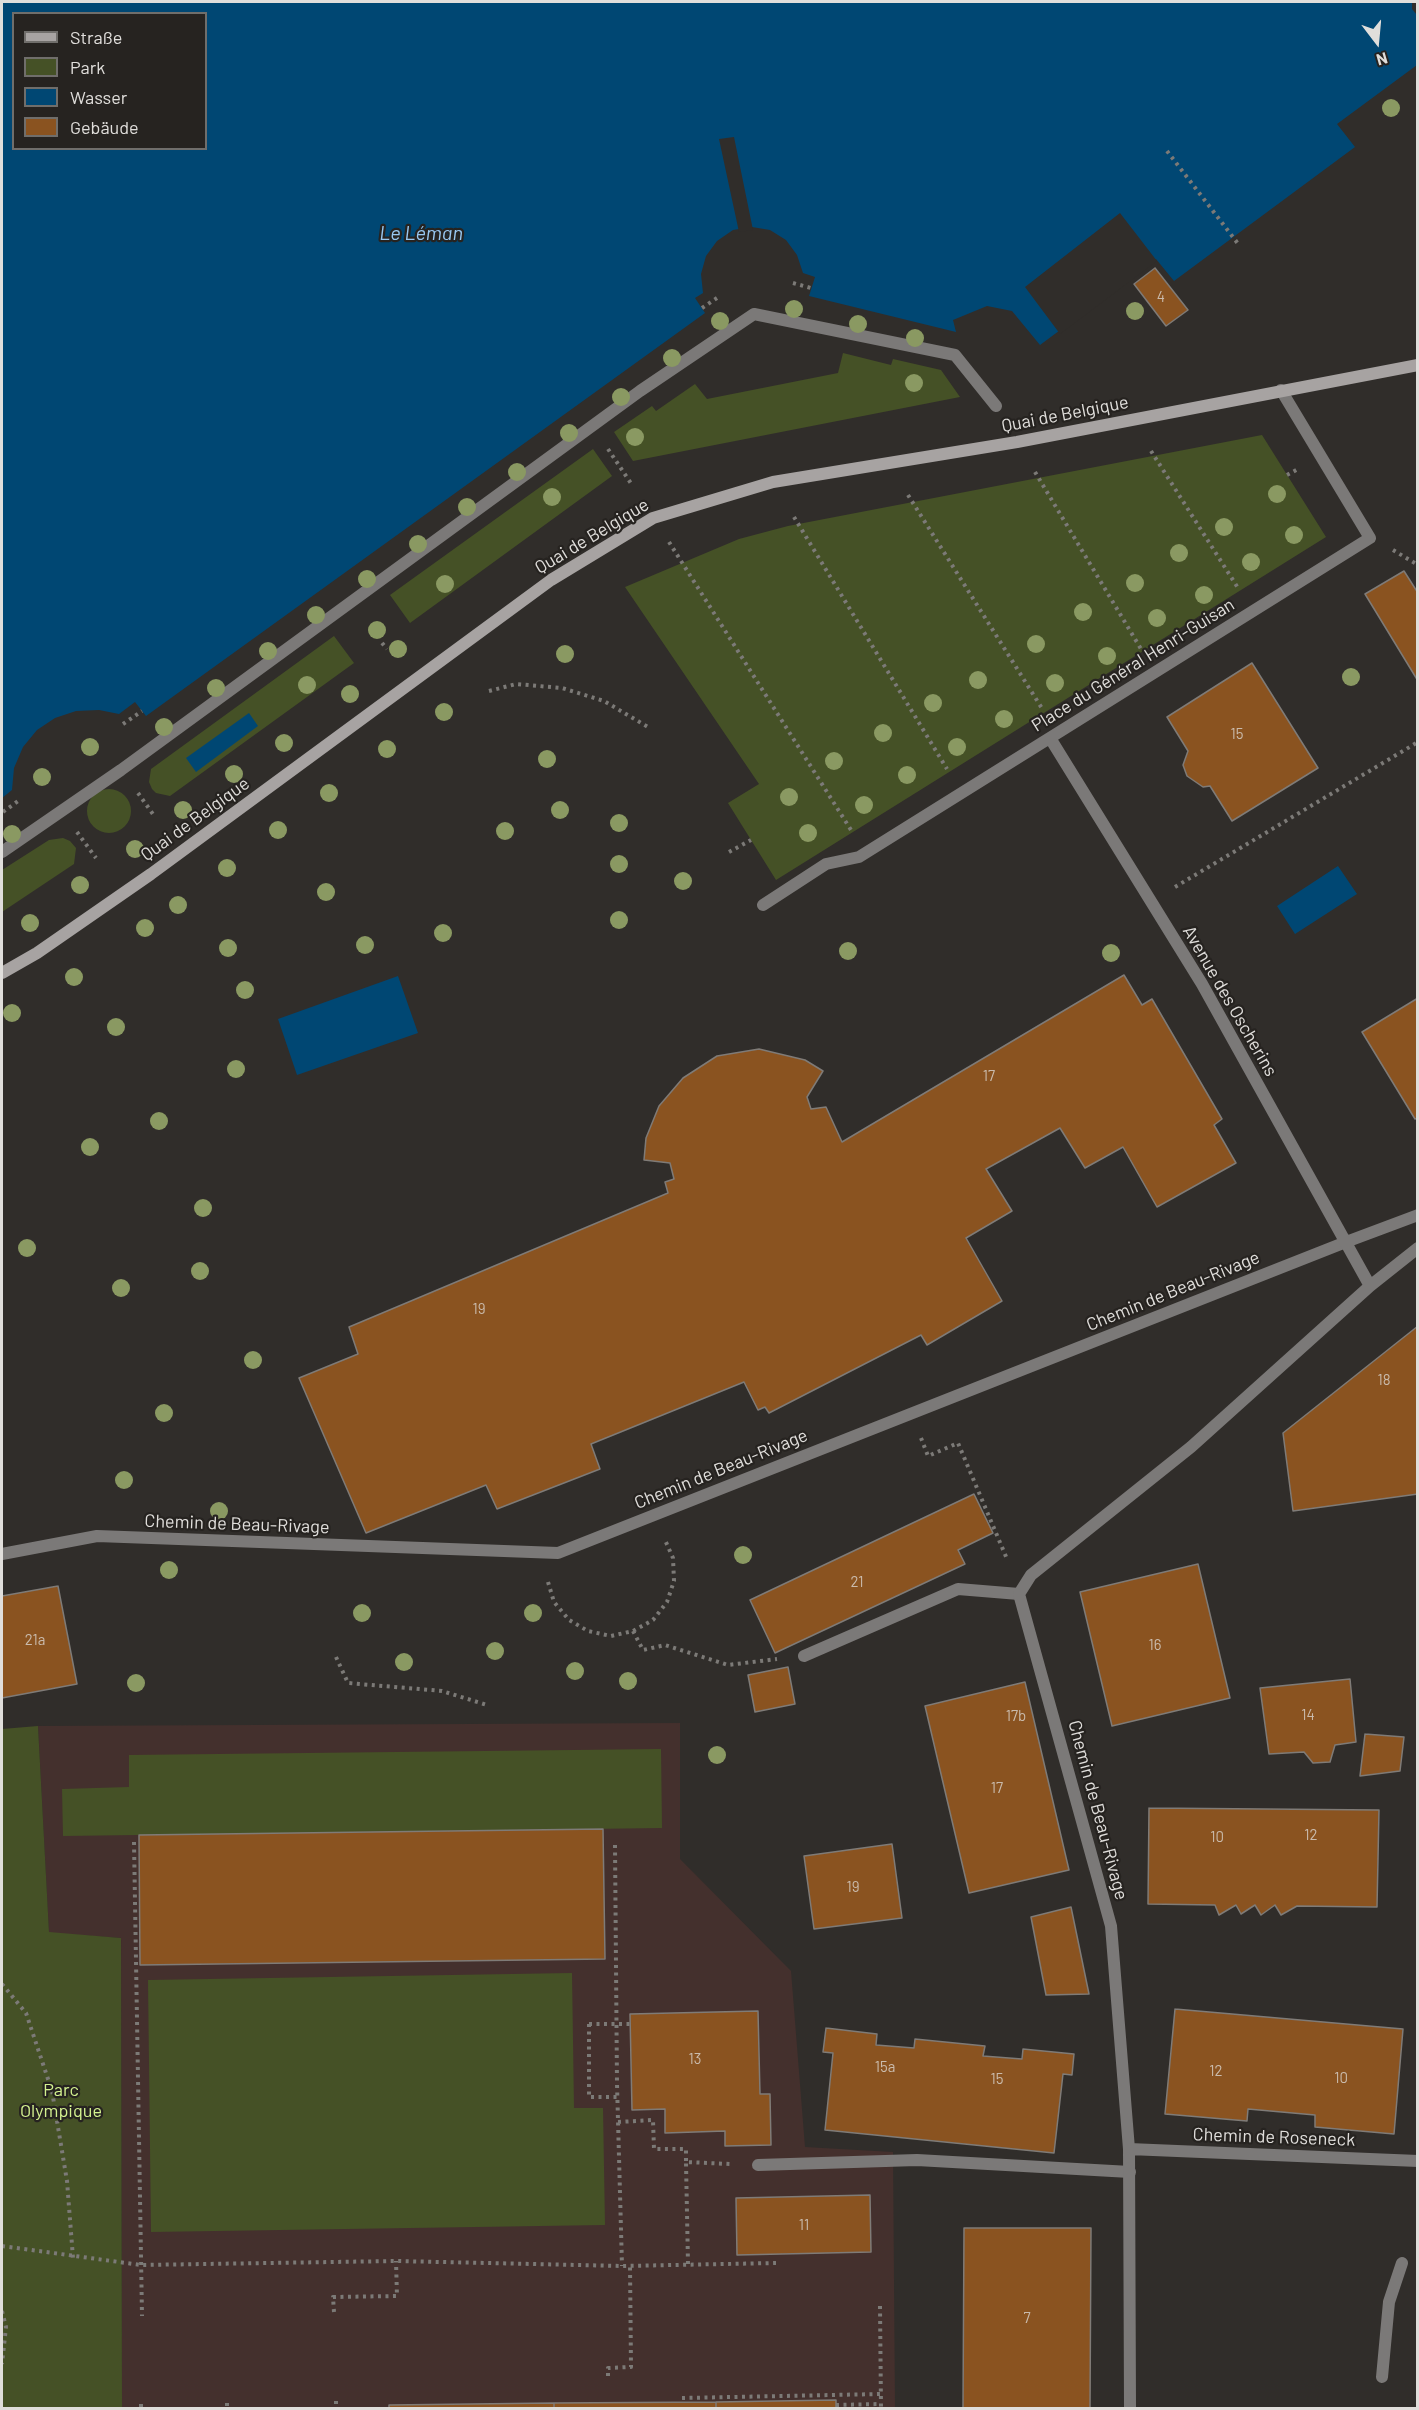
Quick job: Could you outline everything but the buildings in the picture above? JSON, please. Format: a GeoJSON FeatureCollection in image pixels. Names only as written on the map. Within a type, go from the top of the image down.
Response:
{"type":"FeatureCollection","features":[{"type":"Feature","properties":{"kind":"street","name":"Quai de Belgique"},"geometry":{"type":"LineString","coordinates":[[2,852],[121,770],[593,425],[754,314],[955,355],[996,406]]}},
{"type":"Feature","properties":{"kind":"street","name":"Quai de Belgique"},"geometry":{"type":"LineString","coordinates":[[2,973],[37,953],[151,874],[551,580],[653,518],[773,482],[1017,442],[1418,365]]}},
{"type":"Feature","properties":{"kind":"street","name":"Place du Général Henri-Guisan"},"geometry":{"type":"LineString","coordinates":[[763,905],[826,864],[859,857],[1370,538],[1281,390]]}},
{"type":"Feature","properties":{"kind":"street","name":"Avenue des Oscherins"},"geometry":{"type":"LineString","coordinates":[[1050,738],[1202,984],[1370,1286]]}},
{"type":"Feature","properties":{"kind":"street","name":"Chemin de Beau-Rivage"},"geometry":{"type":"LineString","coordinates":[[2,1554],[97,1536],[558,1553],[1418,1215]]}},
{"type":"Feature","properties":{"kind":"street"},"geometry":{"type":"LineString","coordinates":[[804,1656],[958,1589],[1019,1594],[1031,1575],[1191,1448],[1370,1286],[1418,1248]]}},
{"type":"Feature","properties":{"kind":"street","name":"Chemin de Beau-Rivage"},"geometry":{"type":"LineString","coordinates":[[1019,1594],[1111,1926],[1130,2172],[1130,2409]]}},
{"type":"Feature","properties":{"kind":"street","name":"Chemin de Roseneck"},"geometry":{"type":"LineString","coordinates":[[1129,2149],[1418,2161]]}},
{"type":"Feature","properties":{"kind":"street"},"geometry":{"type":"LineString","coordinates":[[758,2165],[917,2160],[1130,2172]]}},
{"type":"Feature","properties":{"kind":"street"},"geometry":{"type":"LineString","coordinates":[[1382,2377],[1389,2302],[1402,2263]]}},
{"type":"Feature","properties":{"kind":"path"},"geometry":{"type":"LineString","coordinates":[[1167,151],[1239,244]]}},
{"type":"Feature","properties":{"kind":"path"},"geometry":{"type":"LineString","coordinates":[[793,283],[811,288]]}},
{"type":"Feature","properties":{"kind":"path"},"geometry":{"type":"LineString","coordinates":[[702,308],[717,298]]}},
{"type":"Feature","properties":{"kind":"path"},"geometry":{"type":"LineString","coordinates":[[593,425],[632,485]]}},
{"type":"Feature","properties":{"kind":"path"},"geometry":{"type":"LineString","coordinates":[[1151,451],[1224,566]]}},
{"type":"Feature","properties":{"kind":"path"},"geometry":{"type":"LineString","coordinates":[[1035,472],[1128,626]]}},
{"type":"Feature","properties":{"kind":"path"},"geometry":{"type":"LineString","coordinates":[[908,495],[1029,688]]}},
{"type":"Feature","properties":{"kind":"path"},"geometry":{"type":"LineString","coordinates":[[653,518],[836,807]]}},
{"type":"Feature","properties":{"kind":"path"},"geometry":{"type":"LineString","coordinates":[[794,518],[933,747]]}},
{"type":"Feature","properties":{"kind":"path"},"geometry":{"type":"LineString","coordinates":[[382,643],[387,649]]}},
{"type":"Feature","properties":{"kind":"path"},"geometry":{"type":"LineString","coordinates":[[489,691],[516,684],[562,688],[604,701],[648,728]]}},
{"type":"Feature","properties":{"kind":"path"},"geometry":{"type":"LineString","coordinates":[[123,724],[142,711]]}},
{"type":"Feature","properties":{"kind":"path"},"geometry":{"type":"LineString","coordinates":[[1151,902],[1418,742]]}},
{"type":"Feature","properties":{"kind":"path"},"geometry":{"type":"LineString","coordinates":[[3,812],[21,799]]}},
{"type":"Feature","properties":{"kind":"path"},"geometry":{"type":"LineString","coordinates":[[729,852],[751,840]]}},
{"type":"Feature","properties":{"kind":"path"},"geometry":{"type":"LineString","coordinates":[[912,1413],[928,1456],[958,1443],[999,1534]]}},
{"type":"Feature","properties":{"kind":"path"},"geometry":{"type":"LineString","coordinates":[[547,1581],[554,1602],[569,1620],[588,1631],[610,1636],[633,1632],[652,1620],[667,1602],[674,1581],[673,1558],[664,1537]]}},
{"type":"Feature","properties":{"kind":"path"},"geometry":{"type":"LineString","coordinates":[[633,1632],[643,1650],[665,1645],[728,1665],[804,1656]]}},
{"type":"Feature","properties":{"kind":"path"},"geometry":{"type":"LineString","coordinates":[[336,1657],[348,1683],[442,1691],[487,1705]]}},
{"type":"Feature","properties":{"kind":"path"},"geometry":{"type":"LineString","coordinates":[[134,1842],[142,2316]]}},
{"type":"Feature","properties":{"kind":"path"},"geometry":{"type":"LineString","coordinates":[[615,1845],[617,2097],[622,2266]]}},
{"type":"Feature","properties":{"kind":"path"},"geometry":{"type":"LineString","coordinates":[[2,1984],[26,2013],[52,2091],[67,2181],[73,2258]]}},
{"type":"Feature","properties":{"kind":"path"},"geometry":{"type":"LineString","coordinates":[[617,2097],[589,2097],[588,2024],[630,2024]]}},
{"type":"Feature","properties":{"kind":"path"},"geometry":{"type":"LineString","coordinates":[[618,2121],[652,2120],[654,2149],[686,2149],[688,2264]]}},
{"type":"Feature","properties":{"kind":"path"},"geometry":{"type":"LineString","coordinates":[[686,2162],[758,2165]]}},
{"type":"Feature","properties":{"kind":"path"},"geometry":{"type":"LineString","coordinates":[[2,2246],[73,2258],[141,2265],[396,2261],[622,2266],[776,2263]]}},
{"type":"Feature","properties":{"kind":"path"},"geometry":{"type":"LineString","coordinates":[[334,2312],[333,2297],[397,2296],[396,2261]]}},
{"type":"Feature","properties":{"kind":"path"},"geometry":{"type":"LineString","coordinates":[[608,2376],[608,2368],[631,2367],[630,2266]]}},
{"type":"Feature","properties":{"kind":"path"},"geometry":{"type":"LineString","coordinates":[[836,2405],[881,2406],[880,2306]]}},
{"type":"Feature","properties":{"kind":"path"},"geometry":{"type":"LineString","coordinates":[[2,2311],[6,2327],[2,2364]]}},
{"type":"Feature","properties":{"kind":"path"},"geometry":{"type":"LineString","coordinates":[[682,2398],[881,2394]]}},
{"type":"Feature","properties":{"kind":"path"},"geometry":{"type":"LineString","coordinates":[[336,2402],[336,2409]]}},
{"type":"Feature","properties":{"kind":"shaded area"},"geometry":{"type":"Polygon","coordinates":[[[680,1723],[680,1859],[791,1971],[805,2147],[893,2152],[895,2408],[122,2408],[121,1938],[49,1933],[38,1726],[680,1723]]]}},
{"type":"Feature","properties":{"kind":"green space"},"geometry":{"type":"Polygon","coordinates":[[[843,353],[891,365],[893,359],[941,370],[960,397],[633,461],[614,432],[652,406],[656,411],[695,384],[707,399],[838,373],[843,353]]]}},
{"type":"Feature","properties":{"kind":"green space"},"geometry":{"type":"Polygon","coordinates":[[[1262,435],[1326,537],[776,880],[728,803],[759,784],[625,587],[739,539],[788,526],[1262,435]]]}},
{"type":"Feature","properties":{"kind":"green space"},"geometry":{"type":"Polygon","coordinates":[[[593,449],[612,476],[410,623],[390,595],[593,449]]]}},
{"type":"Feature","properties":{"kind":"green space"},"geometry":{"type":"Polygon","coordinates":[[[334,636],[354,663],[170,796],[156,793],[152,789],[149,782],[151,769],[334,636]]]}},
{"type":"Feature","properties":{"kind":"green space"},"geometry":{"type":"Polygon","coordinates":[[[109,789],[118,790],[125,795],[130,802],[130,820],[125,827],[118,832],[109,833],[100,832],[93,827],[88,820],[87,811],[88,802],[93,795],[100,790],[109,789]]]}},
{"type":"Feature","properties":{"kind":"green space"},"geometry":{"type":"Polygon","coordinates":[[[63,838],[70,841],[76,848],[74,864],[2,912],[2,870],[49,840],[63,838]]]}},
{"type":"Feature","properties":{"kind":"green space","name":"Parc Olympique"},"geometry":{"type":"Polygon","coordinates":[[[38,1726],[49,1932],[121,1938],[122,2408],[2,2408],[2,1729],[38,1726]]]}},
{"type":"Feature","properties":{"kind":"green space"},"geometry":{"type":"Polygon","coordinates":[[[661,1749],[662,1828],[63,1836],[62,1789],[129,1787],[129,1755],[661,1749]]]}},
{"type":"Feature","properties":{"kind":"green space"},"geometry":{"type":"Polygon","coordinates":[[[572,1973],[574,2108],[603,2108],[605,2225],[151,2232],[148,1980],[572,1973]]]}},
{"type":"Feature","properties":{"kind":"water","name":"Le Léman"},"geometry":{"type":"Polygon","coordinates":[[[2,2],[1412,2],[1412,9],[1417,15],[1417,65],[1337,124],[1355,147],[1174,281],[1156,259],[1040,345],[1012,311],[987,306],[953,320],[956,332],[809,296],[815,277],[803,273],[797,255],[786,240],[770,230],[752,227],[733,230],[717,241],[706,256],[701,274],[703,293],[695,298],[705,313],[146,716],[135,702],[119,714],[99,710],[76,711],[55,718],[37,730],[23,747],[14,768],[12,790],[2,798],[2,2]]]}},
{"type":"Feature","properties":{"kind":"water"},"geometry":{"type":"Polygon","coordinates":[[[249,713],[258,726],[196,772],[186,758],[249,713]]]}},
{"type":"Feature","properties":{"kind":"water"},"geometry":{"type":"Polygon","coordinates":[[[1338,866],[1357,894],[1295,934],[1277,906],[1338,866]]]}},
{"type":"Feature","properties":{"kind":"water"},"geometry":{"type":"Polygon","coordinates":[[[398,976],[418,1033],[297,1075],[278,1019],[398,976]]]}},
{"type":"Feature","properties":{"kind":"pier"},"geometry":{"type":"Polygon","coordinates":[[[734,137],[753,230],[739,232],[719,139],[734,137]]]}},
{"type":"Feature","properties":{"kind":"pier"},"geometry":{"type":"Polygon","coordinates":[[[1120,213],[1157,261],[1060,334],[1025,287],[1120,213]]]}}]}
